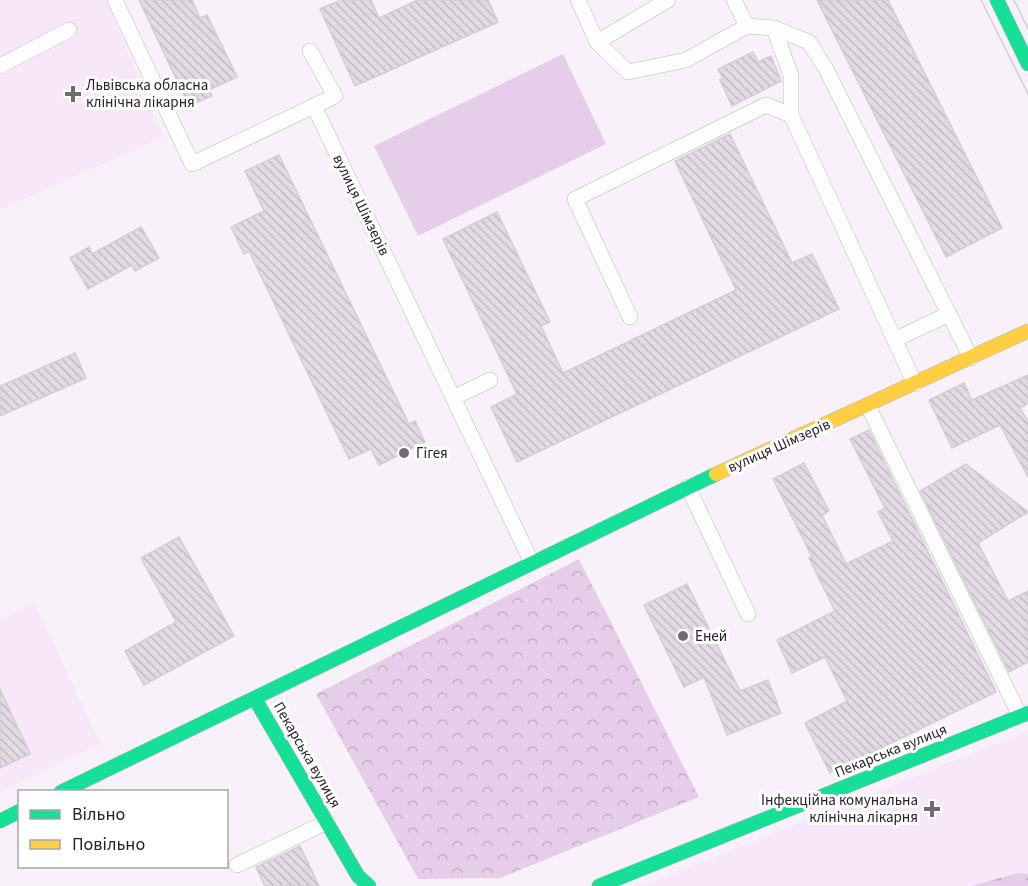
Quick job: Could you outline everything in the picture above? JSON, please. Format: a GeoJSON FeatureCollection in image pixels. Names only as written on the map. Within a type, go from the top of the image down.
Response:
{"type":"FeatureCollection","features":[{"type":"Feature","properties":{"kind":"street"},"geometry":{"type":"LineString","coordinates":[[997,0],[1028,64]]}},
{"type":"Feature","properties":{"kind":"street","name":"вулиця Шімзерів"},"geometry":{"type":"LineString","coordinates":[[255,699],[688,487],[1028,331]]}},
{"type":"Feature","properties":{"kind":"street","name":"Пекарська вулиця"},"geometry":{"type":"LineString","coordinates":[[65,790],[255,699],[358,876],[369,886]]}},
{"type":"Feature","properties":{"kind":"street","name":"Пекарська вулиця"},"geometry":{"type":"LineString","coordinates":[[599,886],[1024,715]]}},
{"type":"Feature","properties":{"kind":"street"},"geometry":{"type":"LineString","coordinates":[[0,820],[18,812]]}},
{"type":"Feature","properties":{"kind":"lane"},"geometry":{"type":"LineString","coordinates":[[115,0],[192,164],[335,96],[310,51]]}},
{"type":"Feature","properties":{"kind":"lane"},"geometry":{"type":"LineString","coordinates":[[578,0],[597,42],[628,72],[686,60],[747,26],[774,28],[809,42],[826,69],[971,358]]}},
{"type":"Feature","properties":{"kind":"lane"},"geometry":{"type":"LineString","coordinates":[[597,42],[668,0]]}},
{"type":"Feature","properties":{"kind":"lane"},"geometry":{"type":"LineString","coordinates":[[734,0],[747,26]]}},
{"type":"Feature","properties":{"kind":"lane"},"geometry":{"type":"LineString","coordinates":[[774,28],[791,76],[791,115],[915,384]]}},
{"type":"Feature","properties":{"kind":"lane"},"geometry":{"type":"LineString","coordinates":[[0,66],[69,30]]}},
{"type":"Feature","properties":{"kind":"lane"},"geometry":{"type":"LineString","coordinates":[[630,317],[575,200],[766,105],[791,115]]}},
{"type":"Feature","properties":{"kind":"lane","name":"вулиця Шімзерів"},"geometry":{"type":"LineString","coordinates":[[314,106],[532,562]]}},
{"type":"Feature","properties":{"kind":"lane"},"geometry":{"type":"LineString","coordinates":[[894,340],[949,314]]}},
{"type":"Feature","properties":{"kind":"lane"},"geometry":{"type":"LineString","coordinates":[[453,398],[490,380]]}},
{"type":"Feature","properties":{"kind":"lane"},"geometry":{"type":"LineString","coordinates":[[868,406],[1024,715]]}},
{"type":"Feature","properties":{"kind":"lane"},"geometry":{"type":"LineString","coordinates":[[688,487],[748,614]]}},
{"type":"Feature","properties":{"kind":"lane"},"geometry":{"type":"LineString","coordinates":[[237,865],[327,822]]}},
{"type":"Feature","properties":{"kind":"shaded area","name":"Львівська обласна клінічна лікарня"},"geometry":{"type":"Polygon","coordinates":[[[0,0],[106,0],[164,137],[0,210],[0,0]]]}},
{"type":"Feature","properties":{"kind":"shaded area"},"geometry":{"type":"Polygon","coordinates":[[[34,604],[101,744],[0,792],[0,620],[34,604]]]}},
{"type":"Feature","properties":{"kind":"shaded area","name":"Інфекційна комунальна клінічна лікарня"},"geometry":{"type":"Polygon","coordinates":[[[1028,731],[1028,886],[642,886],[1028,731]]]}},
{"type":"Feature","properties":{"kind":"green space"},"geometry":{"type":"Polygon","coordinates":[[[563,54],[606,144],[418,236],[374,146],[563,54]]]}},
{"type":"Feature","properties":{"kind":"green space"},"geometry":{"type":"Polygon","coordinates":[[[579,559],[699,797],[500,878],[418,879],[316,694],[579,559]]]}},
{"type":"Feature","properties":{"kind":"green space"},"geometry":{"type":"Polygon","coordinates":[[[1018,873],[1028,874],[1028,886],[971,886],[1018,873]]]}},
{"type":"Feature","properties":{"kind":"building"},"geometry":{"type":"Polygon","coordinates":[[[139,0],[192,0],[200,18],[207,15],[237,77],[209,90],[212,96],[189,106],[139,0]]]}},
{"type":"Feature","properties":{"kind":"building"},"geometry":{"type":"Polygon","coordinates":[[[341,0],[371,0],[379,18],[418,0],[488,0],[498,22],[355,86],[320,9],[341,0]]]}},
{"type":"Feature","properties":{"kind":"building"},"geometry":{"type":"Polygon","coordinates":[[[817,0],[888,0],[1002,228],[946,257],[817,0]]]}},
{"type":"Feature","properties":{"kind":"building"},"geometry":{"type":"Polygon","coordinates":[[[753,52],[758,62],[771,56],[781,81],[732,106],[720,80],[723,79],[718,69],[753,52]]]}},
{"type":"Feature","properties":{"kind":"building"},"geometry":{"type":"Polygon","coordinates":[[[730,134],[792,263],[812,254],[839,309],[517,462],[491,407],[517,394],[443,239],[497,212],[550,322],[541,326],[563,373],[736,290],[675,161],[730,134]]]}},
{"type":"Feature","properties":{"kind":"building"},"geometry":{"type":"Polygon","coordinates":[[[279,155],[409,424],[415,421],[425,442],[379,465],[371,449],[349,459],[249,251],[244,254],[231,227],[264,211],[245,171],[279,155]]]}},
{"type":"Feature","properties":{"kind":"building"},"geometry":{"type":"Polygon","coordinates":[[[141,227],[159,258],[135,271],[132,265],[88,289],[70,258],[89,247],[92,254],[141,227]]]}},
{"type":"Feature","properties":{"kind":"building"},"geometry":{"type":"Polygon","coordinates":[[[75,353],[86,378],[0,416],[0,386],[75,353]]]}},
{"type":"Feature","properties":{"kind":"building"},"geometry":{"type":"Polygon","coordinates":[[[1028,375],[1028,403],[1020,408],[1028,422],[1028,477],[1000,425],[952,448],[929,400],[964,383],[972,400],[1028,375]]]}},
{"type":"Feature","properties":{"kind":"building"},"geometry":{"type":"Polygon","coordinates":[[[869,430],[996,692],[830,773],[805,723],[847,701],[825,657],[792,673],[777,640],[835,611],[809,558],[812,557],[773,479],[804,463],[829,511],[822,515],[846,564],[893,541],[878,512],[885,508],[850,439],[869,430]]]}},
{"type":"Feature","properties":{"kind":"building"},"geometry":{"type":"Polygon","coordinates":[[[966,464],[1028,512],[978,543],[1008,601],[1028,591],[1028,662],[1009,672],[920,491],[966,464]]]}},
{"type":"Feature","properties":{"kind":"building"},"geometry":{"type":"Polygon","coordinates":[[[179,537],[234,636],[144,685],[125,651],[176,622],[141,558],[179,537]]]}},
{"type":"Feature","properties":{"kind":"building"},"geometry":{"type":"Polygon","coordinates":[[[687,584],[740,691],[768,680],[781,713],[727,735],[704,677],[684,687],[644,605],[687,584]]]}},
{"type":"Feature","properties":{"kind":"building"},"geometry":{"type":"Polygon","coordinates":[[[0,689],[30,754],[0,768],[0,689]]]}},
{"type":"Feature","properties":{"kind":"building"},"geometry":{"type":"Polygon","coordinates":[[[300,846],[319,886],[265,886],[256,867],[300,846]]]}},
{"type":"Feature","properties":{"kind":"tram line"},"geometry":{"type":"LineString","coordinates":[[981,0],[1028,94]]}},
{"type":"Feature","properties":{"kind":"tram line"},"geometry":{"type":"LineString","coordinates":[[1014,0],[1028,29]]}},
{"type":"Feature","properties":{"kind":"traffic: fast"},"geometry":{"type":"LineString","coordinates":[[997,0],[1028,64]]}},
{"type":"Feature","properties":{"kind":"traffic: fast"},"geometry":{"type":"LineString","coordinates":[[65,790],[716,474]]}},
{"type":"Feature","properties":{"kind":"traffic: fast"},"geometry":{"type":"LineString","coordinates":[[255,699],[358,876],[369,886]]}},
{"type":"Feature","properties":{"kind":"traffic: fast"},"geometry":{"type":"LineString","coordinates":[[599,886],[1028,713]]}},
{"type":"Feature","properties":{"kind":"traffic: fast"},"geometry":{"type":"LineString","coordinates":[[0,821],[18,812]]}},
{"type":"Feature","properties":{"kind":"traffic: slow"},"geometry":{"type":"LineString","coordinates":[[716,474],[1028,331]]}},
{"type":"Feature","properties":{"kind":"place","name":"Львівська обласна клінічна лікарня"},"geometry":{"type":"Point","coordinates":[73,94]}},
{"type":"Feature","properties":{"kind":"place","name":"Гігея"},"geometry":{"type":"Point","coordinates":[404,453]}},
{"type":"Feature","properties":{"kind":"place","name":"Еней"},"geometry":{"type":"Point","coordinates":[683,636]}},
{"type":"Feature","properties":{"kind":"place","name":"Інфекційна комунальна клінічна лікарня"},"geometry":{"type":"Point","coordinates":[932,809]}}]}
